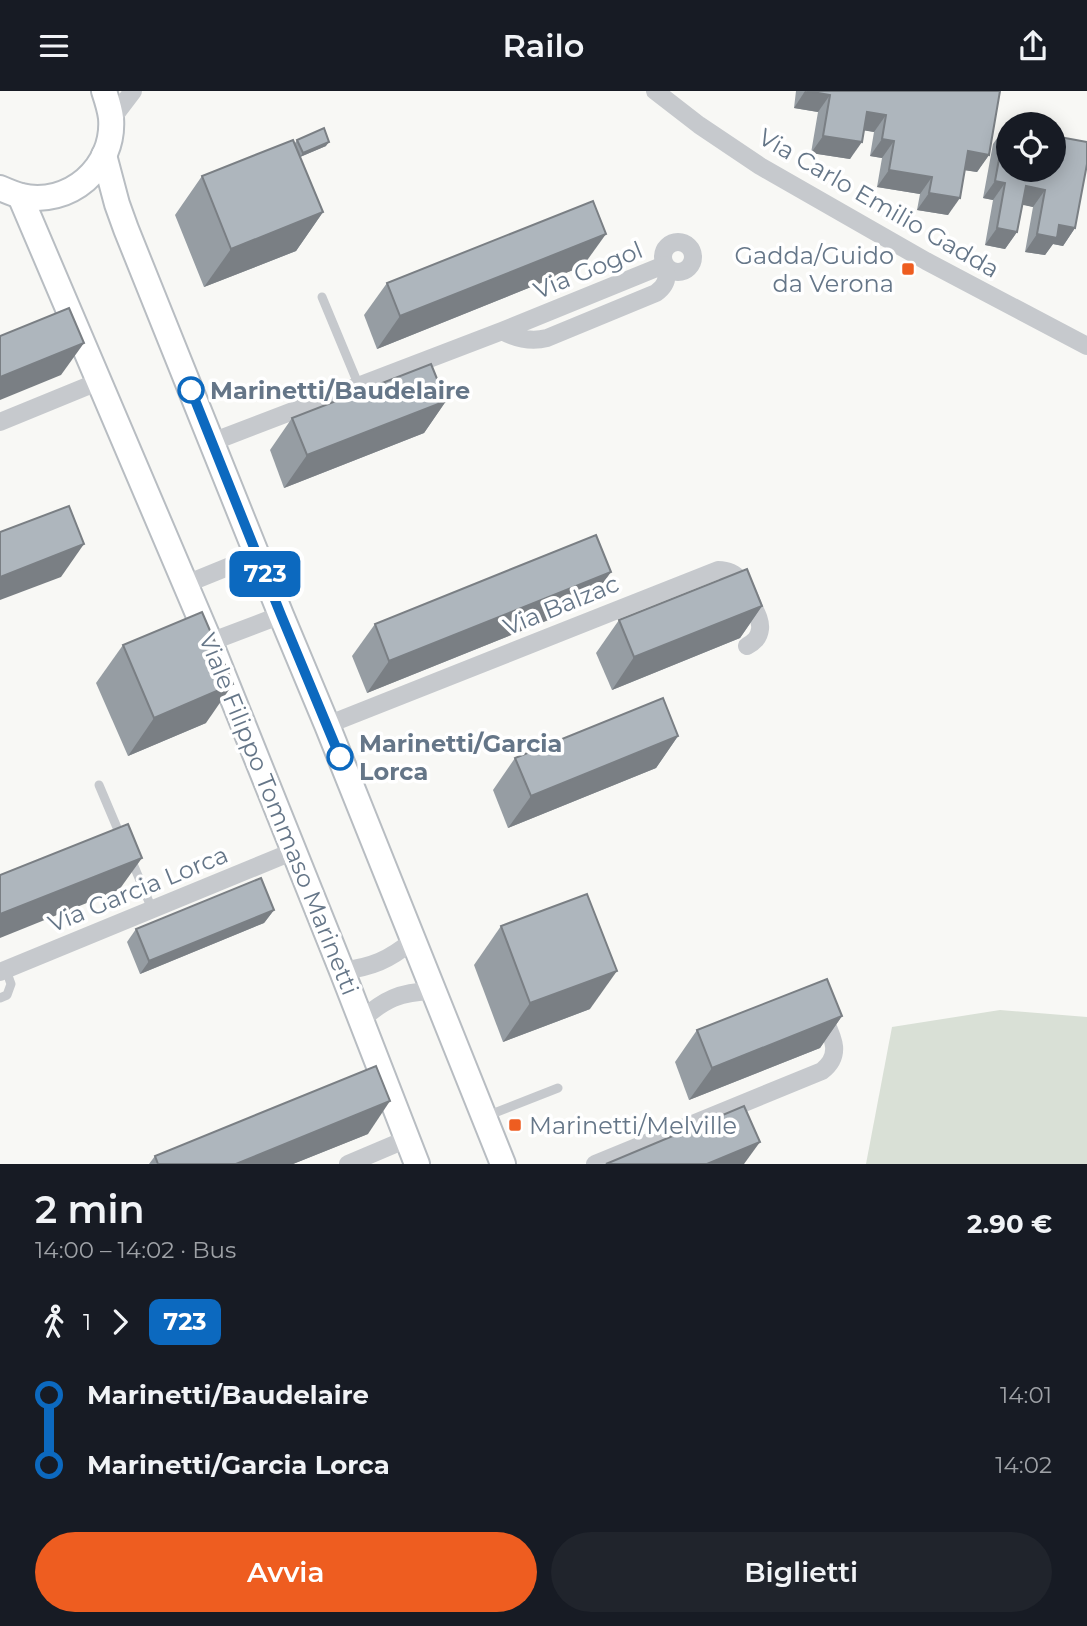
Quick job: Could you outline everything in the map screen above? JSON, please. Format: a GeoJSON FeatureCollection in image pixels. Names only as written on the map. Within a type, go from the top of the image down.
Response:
{"type":"FeatureCollection","features":[{"type":"Feature","properties":{"kind":"street"},"geometry":{"type":"LineString","coordinates":[[10,192],[48,197],[69,192],[86,179],[104,155],[109,138],[111,120],[104,91]]}},
{"type":"Feature","properties":{"kind":"street"},"geometry":{"type":"LineString","coordinates":[[111,120],[133,91]]}},
{"type":"Feature","properties":{"kind":"street","name":"Via Carlo Emilio Gadda"},"geometry":{"type":"LineString","coordinates":[[655,91],[760,166],[926,261],[1087,346]]}},
{"type":"Feature","properties":{"kind":"street"},"geometry":{"type":"LineString","coordinates":[[104,155],[126,229],[503,1164]]}},
{"type":"Feature","properties":{"kind":"street","name":"Viale Filippo Tommaso Marinetti"},"geometry":{"type":"LineString","coordinates":[[10,192],[100,381],[186,584],[417,1164]]}},
{"type":"Feature","properties":{"kind":"street","name":"Via Gogol"},"geometry":{"type":"LineString","coordinates":[[212,442],[502,331],[519,339],[534,341],[547,338],[656,293],[667,279],[664,265]]}},
{"type":"Feature","properties":{"kind":"street"},"geometry":{"type":"LineString","coordinates":[[0,422],[100,381]]}},
{"type":"Feature","properties":{"kind":"street"},"geometry":{"type":"LineString","coordinates":[[186,584],[257,555]]}},
{"type":"Feature","properties":{"kind":"street","name":"Via Balzac"},"geometry":{"type":"LineString","coordinates":[[327,725],[711,572],[732,573],[745,585],[760,630],[755,640],[747,646]]}},
{"type":"Feature","properties":{"kind":"street"},"geometry":{"type":"LineString","coordinates":[[210,642],[281,615]]}},
{"type":"Feature","properties":{"kind":"street","name":"Via Garcia Lorca"},"geometry":{"type":"LineString","coordinates":[[3,971],[294,851]]}},
{"type":"Feature","properties":{"kind":"street"},"geometry":{"type":"LineString","coordinates":[[342,971],[380,963],[412,941]]}},
{"type":"Feature","properties":{"kind":"street"},"geometry":{"type":"LineString","coordinates":[[361,1020],[393,997],[416,991],[432,991]]}},
{"type":"Feature","properties":{"kind":"street"},"geometry":{"type":"LineString","coordinates":[[594,1164],[822,1071],[833,1060],[835,1049],[821,1011],[809,999]]}},
{"type":"Feature","properties":{"kind":"street"},"geometry":{"type":"LineString","coordinates":[[348,1164],[407,1139]]}},
{"type":"Feature","properties":{"kind":"lane"},"geometry":{"type":"LineString","coordinates":[[323,297],[359,386]]}},
{"type":"Feature","properties":{"kind":"lane"},"geometry":{"type":"LineString","coordinates":[[99,785],[152,909]]}},
{"type":"Feature","properties":{"kind":"lane"},"geometry":{"type":"LineString","coordinates":[[0,998],[7,995],[11,984],[3,971]]}},
{"type":"Feature","properties":{"kind":"lane"},"geometry":{"type":"LineString","coordinates":[[484,1117],[558,1088]]}},
{"type":"Feature","properties":{"kind":"shaded area"},"geometry":{"type":"Polygon","coordinates":[[[1000,1010],[1087,1017],[1087,1164],[866,1164],[892,1027],[1000,1010]]]}},
{"type":"Feature","properties":{"kind":"building"},"geometry":{"type":"Polygon","coordinates":[[[807,91],[1000,91],[989,155],[968,151],[960,198],[929,193],[932,177],[889,170],[894,141],[882,139],[886,115],[867,112],[862,142],[823,136],[830,95],[807,91]]]}},
{"type":"Feature","properties":{"kind":"building"},"geometry":{"type":"Polygon","coordinates":[[[324,128],[329,142],[303,153],[297,140],[324,128]]]}},
{"type":"Feature","properties":{"kind":"building"},"geometry":{"type":"Polygon","coordinates":[[[1066,138],[1087,142],[1087,164],[1075,228],[1059,225],[1057,238],[1037,234],[1045,190],[1026,186],[1017,232],[997,228],[1005,183],[1000,182],[1066,182],[1066,138]]]}},
{"type":"Feature","properties":{"kind":"building"},"geometry":{"type":"Polygon","coordinates":[[[293,140],[323,212],[231,249],[202,176],[293,140]]]}},
{"type":"Feature","properties":{"kind":"building"},"geometry":{"type":"Polygon","coordinates":[[[593,201],[606,234],[400,316],[387,283],[593,201]]]}},
{"type":"Feature","properties":{"kind":"building"},"geometry":{"type":"Polygon","coordinates":[[[69,308],[84,343],[0,377],[0,336],[69,308]]]}},
{"type":"Feature","properties":{"kind":"building"},"geometry":{"type":"Polygon","coordinates":[[[431,364],[446,401],[307,455],[292,418],[431,364]]]}},
{"type":"Feature","properties":{"kind":"building"},"geometry":{"type":"Polygon","coordinates":[[[69,506],[84,544],[0,577],[0,532],[69,506]]]}},
{"type":"Feature","properties":{"kind":"building"},"geometry":{"type":"Polygon","coordinates":[[[596,535],[611,572],[389,661],[375,624],[596,535]]]}},
{"type":"Feature","properties":{"kind":"building"},"geometry":{"type":"Polygon","coordinates":[[[747,569],[762,606],[634,657],[619,620],[747,569]]]}},
{"type":"Feature","properties":{"kind":"building"},"geometry":{"type":"Polygon","coordinates":[[[202,612],[233,684],[154,718],[123,645],[202,612]]]}},
{"type":"Feature","properties":{"kind":"building"},"geometry":{"type":"Polygon","coordinates":[[[663,698],[678,736],[531,796],[515,758],[663,698]]]}},
{"type":"Feature","properties":{"kind":"building"},"geometry":{"type":"Polygon","coordinates":[[[128,824],[142,858],[0,914],[0,875],[128,824]]]}},
{"type":"Feature","properties":{"kind":"building"},"geometry":{"type":"Polygon","coordinates":[[[261,878],[274,910],[149,961],[136,929],[261,878]]]}},
{"type":"Feature","properties":{"kind":"building"},"geometry":{"type":"Polygon","coordinates":[[[587,894],[617,971],[530,1003],[501,926],[587,894]]]}},
{"type":"Feature","properties":{"kind":"building"},"geometry":{"type":"Polygon","coordinates":[[[827,979],[842,1016],[712,1068],[697,1030],[827,979]]]}},
{"type":"Feature","properties":{"kind":"building"},"geometry":{"type":"Polygon","coordinates":[[[376,1066],[390,1101],[236,1164],[158,1164],[155,1156],[376,1066]]]}},
{"type":"Feature","properties":{"kind":"building"},"geometry":{"type":"Polygon","coordinates":[[[744,1106],[760,1142],[707,1164],[606,1164],[744,1106]]]}},
{"type":"Feature","properties":{"kind":"bus line","name":"723"},"geometry":{"type":"LineString","coordinates":[[191,390],[340,757]]}},
{"type":"Feature","properties":{"kind":"place","name":"Gadda/Guido da Verona"},"geometry":{"type":"Point","coordinates":[908,269]}},
{"type":"Feature","properties":{"kind":"place","name":"Marinetti/Baudelaire"},"geometry":{"type":"Point","coordinates":[191,390]}},
{"type":"Feature","properties":{"kind":"place","name":"Marinetti/Garcia Lorca"},"geometry":{"type":"Point","coordinates":[340,757]}},
{"type":"Feature","properties":{"kind":"place","name":"Marinetti/Melville"},"geometry":{"type":"Point","coordinates":[515,1125]}}]}
